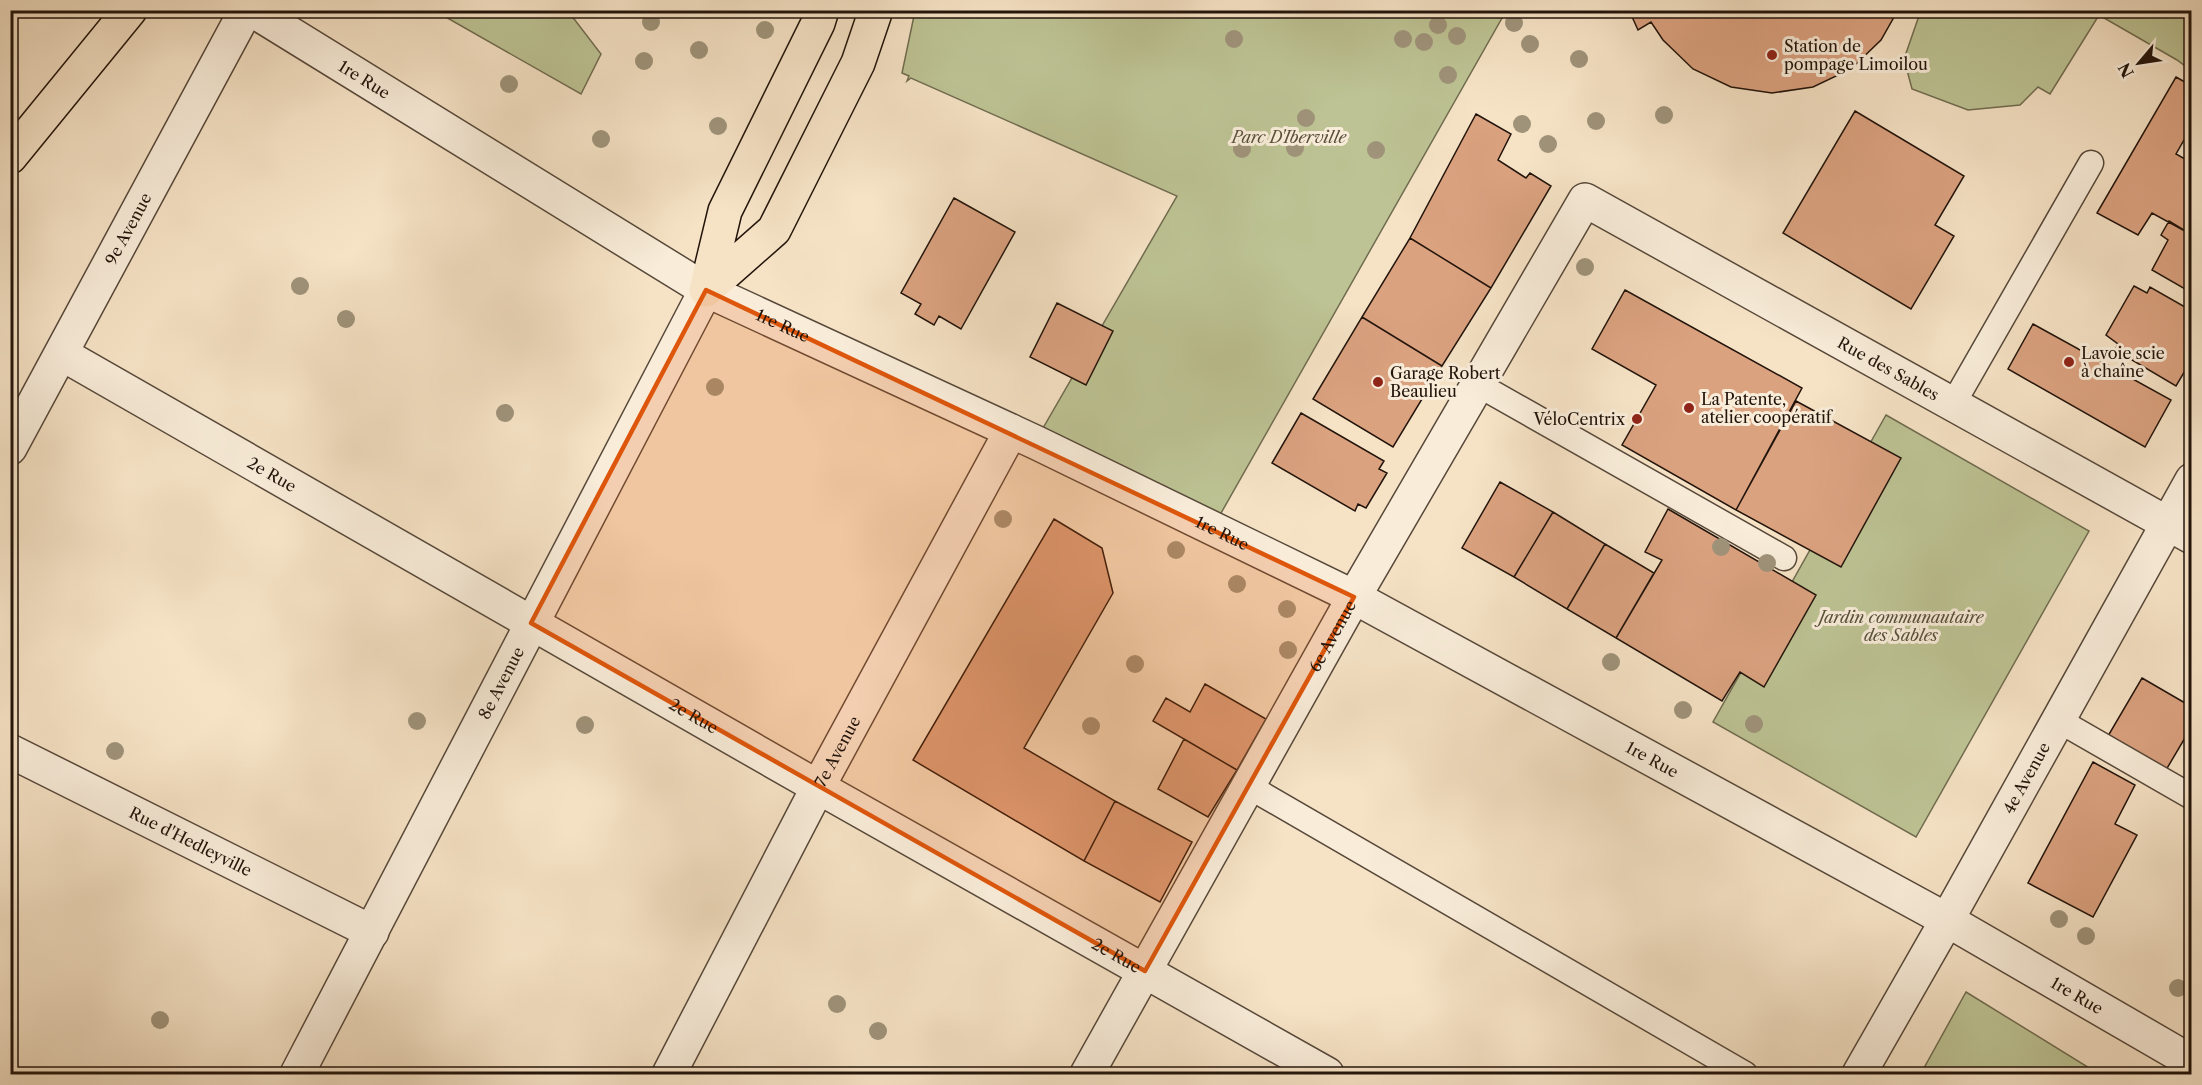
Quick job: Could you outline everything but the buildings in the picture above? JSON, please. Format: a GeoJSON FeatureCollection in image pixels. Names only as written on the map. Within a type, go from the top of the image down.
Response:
{"type":"FeatureCollection","features":[{"type":"Feature","properties":{"kind":"highway"},"geometry":{"type":"LineString","coordinates":[[10,157],[130,10]]}},
{"type":"Feature","properties":{"kind":"highway"},"geometry":{"type":"LineString","coordinates":[[706,290],[725,211],[818,23],[822,10]]}},
{"type":"Feature","properties":{"kind":"highway"},"geometry":{"type":"LineString","coordinates":[[706,290],[774,230],[858,63],[876,10]]}},
{"type":"Feature","properties":{"kind":"street","name":"9e Avenue"},"geometry":{"type":"LineString","coordinates":[[10,448],[246,10]]}},
{"type":"Feature","properties":{"kind":"street","name":"1re Rue"},"geometry":{"type":"LineString","coordinates":[[252,10],[706,290],[1011,431],[1354,597],[1947,920],[2192,1062]]}},
{"type":"Feature","properties":{"kind":"street","name":"Rue des Sables"},"geometry":{"type":"LineString","coordinates":[[1585,200],[2179,530]]}},
{"type":"Feature","properties":{"kind":"street","name":"6e Avenue"},"geometry":{"type":"LineString","coordinates":[[1087,1074],[1354,597],[1585,200]]}},
{"type":"Feature","properties":{"kind":"street","name":"8e Avenue"},"geometry":{"type":"LineString","coordinates":[[297,1074],[706,290]]}},
{"type":"Feature","properties":{"kind":"street","name":"2e Rue"},"geometry":{"type":"LineString","coordinates":[[62,354],[818,787],[1327,1074]]}},
{"type":"Feature","properties":{"kind":"street","name":"7e Avenue"},"geometry":{"type":"LineString","coordinates":[[669,1074],[818,787],[1011,431]]}},
{"type":"Feature","properties":{"kind":"street","name":"4e Avenue"},"geometry":{"type":"LineString","coordinates":[[1859,1074],[2058,720],[2179,530],[2192,480]]}},
{"type":"Feature","properties":{"kind":"street","name":"Rue d'Hedleyville"},"geometry":{"type":"LineString","coordinates":[[10,751],[372,932]]}},
{"type":"Feature","properties":{"kind":"lane"},"geometry":{"type":"LineString","coordinates":[[1953,404],[2091,163]]}},
{"type":"Feature","properties":{"kind":"lane"},"geometry":{"type":"LineString","coordinates":[[1477,384],[1784,558]]}},
{"type":"Feature","properties":{"kind":"lane"},"geometry":{"type":"LineString","coordinates":[[2058,720],[2192,797]]}},
{"type":"Feature","properties":{"kind":"lane"},"geometry":{"type":"LineString","coordinates":[[1248,786],[1745,1074]]}},
{"type":"Feature","properties":{"kind":"highlighted area"},"geometry":{"type":"Polygon","coordinates":[[[706,290],[1354,597],[1145,971],[531,623],[706,290]]]}},
{"type":"Feature","properties":{"kind":"green space"},"geometry":{"type":"Polygon","coordinates":[[[1921,10],[2191,11],[2191,76],[2189,69],[2177,60],[2099,15],[2050,94],[2038,87],[2020,105],[1968,110],[1912,89],[1904,59],[1921,10]]]}},
{"type":"Feature","properties":{"kind":"green space"},"geometry":{"type":"Polygon","coordinates":[[[435,11],[568,11],[601,54],[581,94],[435,11]]]}},
{"type":"Feature","properties":{"kind":"green space","name":"Parc D'Iberville"},"geometry":{"type":"Polygon","coordinates":[[[915,11],[1506,11],[1212,529],[1035,442],[1177,196],[911,78],[907,81],[909,76],[902,73],[915,11]]]}},
{"type":"Feature","properties":{"kind":"green space","name":"Jardin communautaire des Sables"},"geometry":{"type":"Polygon","coordinates":[[[1886,415],[2089,531],[1916,837],[1713,722],[1886,415]]]}},
{"type":"Feature","properties":{"kind":"green space"},"geometry":{"type":"Polygon","coordinates":[[[1966,992],[2099,1074],[1935,1074],[1924,1068],[1966,992]]]}},
{"type":"Feature","properties":{"kind":"place","name":"Station de pompage Limoilou"},"geometry":{"type":"Point","coordinates":[1772,55]}},
{"type":"Feature","properties":{"kind":"place","name":"Lavoie scie à chaîne"},"geometry":{"type":"Point","coordinates":[2069,362]}},
{"type":"Feature","properties":{"kind":"place","name":"Garage Robert Beaulieu"},"geometry":{"type":"Point","coordinates":[1378,382]}},
{"type":"Feature","properties":{"kind":"place","name":"La Patente, atelier coopératif"},"geometry":{"type":"Point","coordinates":[1689,408]}},
{"type":"Feature","properties":{"kind":"place","name":"VéloCentrix"},"geometry":{"type":"Point","coordinates":[1637,419]}}]}
